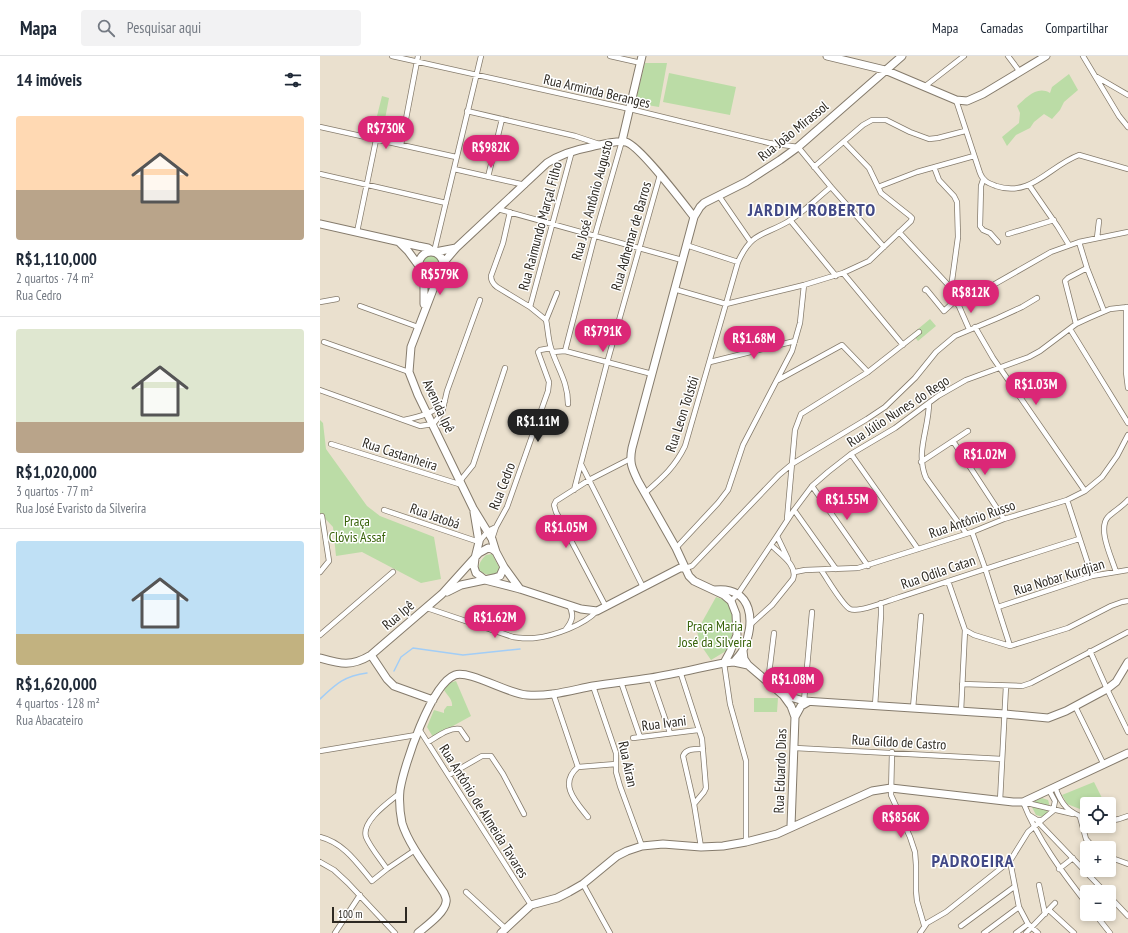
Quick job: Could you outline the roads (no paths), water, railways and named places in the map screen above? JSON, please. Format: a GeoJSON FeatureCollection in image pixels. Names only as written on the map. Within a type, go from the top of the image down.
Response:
{"type":"FeatureCollection","features":[{"type":"Feature","properties":{"kind":"street","name":"Rua Arminda Beranges"},"geometry":{"type":"LineString","coordinates":[[392,56],[769,143],[798,147]]}},
{"type":"Feature","properties":{"kind":"street"},"geometry":{"type":"LineString","coordinates":[[401,145],[418,56]]}},
{"type":"Feature","properties":{"kind":"street"},"geometry":{"type":"LineString","coordinates":[[435,252],[456,157],[481,56]]}},
{"type":"Feature","properties":{"kind":"street"},"geometry":{"type":"LineString","coordinates":[[610,56],[641,60]]}},
{"type":"Feature","properties":{"kind":"street"},"geometry":{"type":"LineString","coordinates":[[831,56],[884,70],[956,100],[963,101],[973,99],[1046,56]]}},
{"type":"Feature","properties":{"kind":"street","name":"Rua João Mirassol"},"geometry":{"type":"LineString","coordinates":[[694,217],[704,203],[755,176],[798,147],[884,70],[902,56]]}},
{"type":"Feature","properties":{"kind":"street"},"geometry":{"type":"LineString","coordinates":[[924,87],[964,56]]}},
{"type":"Feature","properties":{"kind":"street"},"geometry":{"type":"LineString","coordinates":[[1008,56],[1020,72]]}},
{"type":"Feature","properties":{"kind":"street"},"geometry":{"type":"LineString","coordinates":[[1083,56],[1119,116],[1128,127]]}},
{"type":"Feature","properties":{"kind":"street","name":"Rua José Antônio Augusto"},"geometry":{"type":"LineString","coordinates":[[565,352],[595,235],[622,141],[641,60]]}},
{"type":"Feature","properties":{"kind":"street"},"geometry":{"type":"LineString","coordinates":[[1096,76],[1128,95]]}},
{"type":"Feature","properties":{"kind":"street"},"geometry":{"type":"LineString","coordinates":[[956,100],[965,131],[983,180],[989,184],[1009,190],[1029,185],[1079,155],[1128,169]]}},
{"type":"Feature","properties":{"kind":"street"},"geometry":{"type":"LineString","coordinates":[[467,111],[502,118],[602,144]]}},
{"type":"Feature","properties":{"kind":"street"},"geometry":{"type":"LineString","coordinates":[[488,176],[502,118]]}},
{"type":"Feature","properties":{"kind":"street"},"geometry":{"type":"LineString","coordinates":[[814,167],[863,125],[876,119],[886,120],[910,132],[929,138],[938,138],[965,131]]}},
{"type":"Feature","properties":{"kind":"street"},"geometry":{"type":"LineString","coordinates":[[320,127],[456,157]]}},
{"type":"Feature","properties":{"kind":"street"},"geometry":{"type":"LineString","coordinates":[[357,232],[376,140]]}},
{"type":"Feature","properties":{"kind":"street"},"geometry":{"type":"LineString","coordinates":[[399,242],[408,251],[427,276],[436,276],[442,270],[444,262],[456,248],[547,163],[556,157],[572,151],[622,141],[635,147],[694,217],[630,459],[633,471],[676,548],[689,576],[694,581],[724,595],[731,601],[736,614],[737,635],[724,663],[730,704],[746,761],[746,842]]}},
{"type":"Feature","properties":{"kind":"street"},"geometry":{"type":"LineString","coordinates":[[674,289],[726,304],[836,276],[869,261],[911,221],[911,217],[881,193],[869,168],[844,142]]}},
{"type":"Feature","properties":{"kind":"street"},"geometry":{"type":"LineString","coordinates":[[798,147],[831,187],[885,245]]}},
{"type":"Feature","properties":{"kind":"street","name":"Rua Raimundo Marçal Filho"},"geometry":{"type":"LineString","coordinates":[[530,307],[572,151]]}},
{"type":"Feature","properties":{"kind":"street"},"geometry":{"type":"LineString","coordinates":[[878,187],[911,174],[974,156]]}},
{"type":"Feature","properties":{"kind":"street"},"geometry":{"type":"LineString","coordinates":[[934,167],[939,180],[954,196],[957,202],[958,237],[951,288]]}},
{"type":"Feature","properties":{"kind":"street"},"geometry":{"type":"LineString","coordinates":[[454,169],[525,185]]}},
{"type":"Feature","properties":{"kind":"street"},"geometry":{"type":"LineString","coordinates":[[320,174],[446,203]]}},
{"type":"Feature","properties":{"kind":"street","name":"Rua Adhemar de Barros"},"geometry":{"type":"LineString","coordinates":[[574,490],[607,363],[660,175]]}},
{"type":"Feature","properties":{"kind":"street"},"geometry":{"type":"LineString","coordinates":[[983,180],[981,186],[980,226],[983,230],[990,233],[998,242]]}},
{"type":"Feature","properties":{"kind":"street"},"geometry":{"type":"LineString","coordinates":[[1029,185],[1054,220],[1069,245]]}},
{"type":"Feature","properties":{"kind":"street"},"geometry":{"type":"LineString","coordinates":[[719,196],[750,241],[790,220],[831,187]]}},
{"type":"Feature","properties":{"kind":"street"},"geometry":{"type":"LineString","coordinates":[[498,209],[682,260]]}},
{"type":"Feature","properties":{"kind":"street"},"geometry":{"type":"LineString","coordinates":[[510,212],[503,243],[491,280],[493,284],[530,307],[546,320]]}},
{"type":"Feature","properties":{"kind":"street"},"geometry":{"type":"LineString","coordinates":[[790,220],[836,276]]}},
{"type":"Feature","properties":{"kind":"street"},"geometry":{"type":"LineString","coordinates":[[1008,234],[1054,220]]}},
{"type":"Feature","properties":{"kind":"street"},"geometry":{"type":"LineString","coordinates":[[1097,238],[1099,222]]}},
{"type":"Feature","properties":{"kind":"street"},"geometry":{"type":"LineString","coordinates":[[320,224],[428,248],[441,256],[444,262]]}},
{"type":"Feature","properties":{"kind":"street"},"geometry":{"type":"LineString","coordinates":[[899,232],[951,288],[968,329]]}},
{"type":"Feature","properties":{"kind":"street"},"geometry":{"type":"LineString","coordinates":[[925,290],[926,289],[944,311],[957,302],[1051,252],[1079,242],[1128,232]]}},
{"type":"Feature","properties":{"kind":"street","name":"Rua Leon Tolstói"},"geometry":{"type":"LineString","coordinates":[[645,493],[679,460],[686,446],[738,262],[750,241]]}},
{"type":"Feature","properties":{"kind":"street"},"geometry":{"type":"LineString","coordinates":[[1079,242],[1087,268],[1104,311]]}},
{"type":"Feature","properties":{"kind":"street"},"geometry":{"type":"LineString","coordinates":[[686,245],[738,262]]}},
{"type":"Feature","properties":{"kind":"street"},"geometry":{"type":"LineString","coordinates":[[420,268],[420,259],[422,255],[456,248]]}},
{"type":"Feature","properties":{"kind":"street","name":"Avenida Ipê"},"geometry":{"type":"LineString","coordinates":[[420,268],[425,295],[424,311]]}},
{"type":"Feature","properties":{"kind":"street"},"geometry":{"type":"LineString","coordinates":[[1076,324],[1065,281],[1087,268]]}},
{"type":"Feature","properties":{"kind":"street"},"geometry":{"type":"LineString","coordinates":[[844,273],[903,345]]}},
{"type":"Feature","properties":{"kind":"street","name":"Avenida Ipê"},"geometry":{"type":"LineString","coordinates":[[439,274],[411,347],[409,372],[473,508],[492,539],[496,552]]}},
{"type":"Feature","properties":{"kind":"street"},"geometry":{"type":"LineString","coordinates":[[676,548],[718,503],[728,490],[743,445],[792,351],[800,323],[804,285]]}},
{"type":"Feature","properties":{"kind":"street"},"geometry":{"type":"LineString","coordinates":[[558,293],[546,320],[552,350],[566,381],[568,390],[568,404]]}},
{"type":"Feature","properties":{"kind":"street"},"geometry":{"type":"LineString","coordinates":[[427,608],[513,637],[536,638],[565,630],[588,619],[597,611],[680,568],[692,566],[763,491],[792,464],[885,407],[915,378],[936,352],[954,336],[1022,307],[1036,298]]}},
{"type":"Feature","properties":{"kind":"street"},"geometry":{"type":"LineString","coordinates":[[320,302],[337,299]]}},
{"type":"Feature","properties":{"kind":"street"},"geometry":{"type":"LineString","coordinates":[[320,390],[420,426],[433,424],[442,413],[480,300]]}},
{"type":"Feature","properties":{"kind":"street"},"geometry":{"type":"LineString","coordinates":[[360,306],[418,328]]}},
{"type":"Feature","properties":{"kind":"street"},"geometry":{"type":"LineString","coordinates":[[1127,307],[1126,372],[1128,388]]}},
{"type":"Feature","properties":{"kind":"street","name":"Rua Júlio Nunes do Rego"},"geometry":{"type":"LineString","coordinates":[[731,601],[738,594],[787,520],[812,486],[851,454],[895,428],[942,394],[966,380],[1040,352],[1076,324],[1104,311],[1127,307]]}},
{"type":"Feature","properties":{"kind":"street"},"geometry":{"type":"LineString","coordinates":[[975,327],[999,367],[1085,491]]}},
{"type":"Feature","properties":{"kind":"street"},"geometry":{"type":"LineString","coordinates":[[1070,329],[1128,423]]}},
{"type":"Feature","properties":{"kind":"street"},"geometry":{"type":"LineString","coordinates":[[787,520],[795,430],[801,414],[868,372],[919,332]]}},
{"type":"Feature","properties":{"kind":"street"},"geometry":{"type":"LineString","coordinates":[[710,362],[795,341]]}},
{"type":"Feature","properties":{"kind":"street"},"geometry":{"type":"LineString","coordinates":[[324,342],[409,372]]}},
{"type":"Feature","properties":{"kind":"street"},"geometry":{"type":"LineString","coordinates":[[778,380],[842,345],[868,372]]}},
{"type":"Feature","properties":{"kind":"street","name":"Rua Cedro"},"geometry":{"type":"LineString","coordinates":[[492,539],[496,527],[507,507],[548,391],[549,382],[538,352],[540,350],[552,350]]}},
{"type":"Feature","properties":{"kind":"street"},"geometry":{"type":"LineString","coordinates":[[552,350],[652,374]]}},
{"type":"Feature","properties":{"kind":"street"},"geometry":{"type":"LineString","coordinates":[[461,483],[473,465],[505,368]]}},
{"type":"Feature","properties":{"kind":"street"},"geometry":{"type":"LineString","coordinates":[[404,420],[417,418],[438,407],[445,401]]}},
{"type":"Feature","properties":{"kind":"street"},"geometry":{"type":"LineString","coordinates":[[929,403],[928,422],[922,443],[921,462],[926,478],[966,534]]}},
{"type":"Feature","properties":{"kind":"street"},"geometry":{"type":"LineString","coordinates":[[921,462],[968,431]]}},
{"type":"Feature","properties":{"kind":"street","name":"Rua Antônio Russo"},"geometry":{"type":"LineString","coordinates":[[795,572],[868,566],[972,532],[1004,519],[1067,500],[1085,491],[1096,483],[1108,470],[1128,435]]}},
{"type":"Feature","properties":{"kind":"street"},"geometry":{"type":"LineString","coordinates":[[953,441],[1004,519]]}},
{"type":"Feature","properties":{"kind":"street","name":"Rua Castanheira"},"geometry":{"type":"LineString","coordinates":[[331,444],[461,483]]}},
{"type":"Feature","properties":{"kind":"street"},"geometry":{"type":"LineString","coordinates":[[851,454],[918,549]]}},
{"type":"Feature","properties":{"kind":"street"},"geometry":{"type":"LineString","coordinates":[[606,607],[554,508],[556,502],[564,496],[589,480],[630,459]]}},
{"type":"Feature","properties":{"kind":"street"},"geometry":{"type":"LineString","coordinates":[[581,464],[643,587]]}},
{"type":"Feature","properties":{"kind":"street"},"geometry":{"type":"LineString","coordinates":[[812,486],[868,566]]}},
{"type":"Feature","properties":{"kind":"street"},"geometry":{"type":"LineString","coordinates":[[1067,500],[1092,576]]}},
{"type":"Feature","properties":{"kind":"street"},"geometry":{"type":"LineString","coordinates":[[1116,572],[1105,537],[1104,525],[1108,517],[1128,500]]}},
{"type":"Feature","properties":{"kind":"street","name":"Avenida Ipê"},"geometry":{"type":"LineString","coordinates":[[473,508],[479,542],[475,558]]}},
{"type":"Feature","properties":{"kind":"street","name":"Rua Jatobá"},"geometry":{"type":"LineString","coordinates":[[384,510],[479,542]]}},
{"type":"Feature","properties":{"kind":"street"},"geometry":{"type":"LineString","coordinates":[[794,510],[836,569]]}},
{"type":"Feature","properties":{"kind":"street"},"geometry":{"type":"LineString","coordinates":[[320,572],[329,562],[322,516]]}},
{"type":"Feature","properties":{"kind":"street","name":"Rua Cedro"},"geometry":{"type":"LineString","coordinates":[[479,542],[488,532],[496,527]]}},
{"type":"Feature","properties":{"kind":"street"},"geometry":{"type":"LineString","coordinates":[[972,532],[1010,646]]}},
{"type":"Feature","properties":{"kind":"street"},"geometry":{"type":"LineString","coordinates":[[751,624],[777,600],[793,579],[795,572],[777,536]]}},
{"type":"Feature","properties":{"kind":"street","name":"Rua Odila Catan"},"geometry":{"type":"LineString","coordinates":[[821,570],[844,604],[855,610],[881,604],[985,568],[1079,539]]}},
{"type":"Feature","properties":{"kind":"street"},"geometry":{"type":"LineString","coordinates":[[771,545],[789,562]]}},
{"type":"Feature","properties":{"kind":"street"},"geometry":{"type":"LineString","coordinates":[[520,589],[504,567],[496,552],[492,549],[488,548],[479,553],[475,558],[474,567],[476,573],[485,580],[520,589],[589,611],[597,611]]}},
{"type":"Feature","properties":{"kind":"street","name":"Rua Ipê"},"geometry":{"type":"LineString","coordinates":[[320,658],[343,664],[352,664],[371,655],[427,608],[475,558]]}},
{"type":"Feature","properties":{"kind":"street"},"geometry":{"type":"LineString","coordinates":[[485,580],[500,576],[504,567]]}},
{"type":"Feature","properties":{"kind":"street","name":"Rua Nobar Kurdjian"},"geometry":{"type":"LineString","coordinates":[[998,608],[1092,576],[1128,570]]}},
{"type":"Feature","properties":{"kind":"street"},"geometry":{"type":"LineString","coordinates":[[320,635],[393,572]]}},
{"type":"Feature","properties":{"kind":"street","name":"Rua Ipê"},"geometry":{"type":"LineString","coordinates":[[442,594],[461,585],[485,580]]}},
{"type":"Feature","properties":{"kind":"street"},"geometry":{"type":"LineString","coordinates":[[948,581],[965,630],[961,711]]}},
{"type":"Feature","properties":{"kind":"street"},"geometry":{"type":"LineString","coordinates":[[715,590],[724,589],[738,594],[745,601],[751,624],[743,651],[734,662]]}},
{"type":"Feature","properties":{"kind":"street"},"geometry":{"type":"LineString","coordinates":[[965,630],[974,635],[1010,646],[1068,628],[1116,604],[1128,601]]}},
{"type":"Feature","properties":{"kind":"street"},"geometry":{"type":"LineString","coordinates":[[875,706],[881,604]]}},
{"type":"Feature","properties":{"kind":"street"},"geometry":{"type":"LineString","coordinates":[[565,630],[572,621],[573,617],[572,611],[568,605]]}},
{"type":"Feature","properties":{"kind":"street"},"geometry":{"type":"LineString","coordinates":[[806,702],[812,612]]}},
{"type":"Feature","properties":{"kind":"street"},"geometry":{"type":"LineString","coordinates":[[913,708],[921,616]]}},
{"type":"Feature","properties":{"kind":"street"},"geometry":{"type":"LineString","coordinates":[[962,684],[1006,686],[1022,686],[1031,684],[1090,651],[1128,632]]}},
{"type":"Feature","properties":{"kind":"street"},"geometry":{"type":"LineString","coordinates":[[768,682],[774,633]]}},
{"type":"Feature","properties":{"kind":"street"},"geometry":{"type":"LineString","coordinates":[[743,651],[744,658],[748,665],[783,695],[806,702],[961,711],[1048,718],[1066,711],[1107,689],[1116,682],[1128,662]]}},
{"type":"Feature","properties":{"kind":"street"},"geometry":{"type":"LineString","coordinates":[[1090,651],[1128,732]]}},
{"type":"Feature","properties":{"kind":"street"},"geometry":{"type":"LineString","coordinates":[[371,655],[387,679],[394,686],[433,700]]}},
{"type":"Feature","properties":{"kind":"street"},"geometry":{"type":"LineString","coordinates":[[418,933],[440,913],[446,902],[444,893],[415,850],[404,828],[400,794],[406,766],[418,732],[433,700],[448,680],[458,674],[472,677],[515,694],[528,696],[651,678],[724,663],[734,662],[748,665]]}},
{"type":"Feature","properties":{"kind":"street"},"geometry":{"type":"LineString","coordinates":[[680,671],[702,739],[706,788],[694,804]]}},
{"type":"Feature","properties":{"kind":"street"},"geometry":{"type":"LineString","coordinates":[[651,678],[670,733]]}},
{"type":"Feature","properties":{"kind":"street"},"geometry":{"type":"LineString","coordinates":[[621,682],[640,737]]}},
{"type":"Feature","properties":{"kind":"street","name":"Rua Airan"},"geometry":{"type":"LineString","coordinates":[[593,686],[616,753],[616,772],[620,786],[642,846]]}},
{"type":"Feature","properties":{"kind":"street"},"geometry":{"type":"LineString","coordinates":[[1000,801],[1006,686]]}},
{"type":"Feature","properties":{"kind":"street"},"geometry":{"type":"LineString","coordinates":[[553,693],[578,767]]}},
{"type":"Feature","properties":{"kind":"street","name":"Rua Eduardo Dias"},"geometry":{"type":"LineString","coordinates":[[783,695],[791,706],[795,717],[791,826]]}},
{"type":"Feature","properties":{"kind":"street","name":"Rua Eduardo Dias"},"geometry":{"type":"LineString","coordinates":[[795,717],[799,709],[806,702]]}},
{"type":"Feature","properties":{"kind":"street"},"geometry":{"type":"LineString","coordinates":[[1075,706],[1104,765]]}},
{"type":"Feature","properties":{"kind":"street"},"geometry":{"type":"LineString","coordinates":[[428,742],[456,728],[460,729],[467,739]]}},
{"type":"Feature","properties":{"kind":"street","name":"Rua Ivani"},"geometry":{"type":"LineString","coordinates":[[633,738],[698,730]]}},
{"type":"Feature","properties":{"kind":"street"},"geometry":{"type":"LineString","coordinates":[[320,751],[418,732]]}},
{"type":"Feature","properties":{"kind":"street","name":"Rua Antônio de Almeida Tavares"},"geometry":{"type":"LineString","coordinates":[[418,732],[428,742],[530,905]]}},
{"type":"Feature","properties":{"kind":"street","name":"Rua Gildo de Castro"},"geometry":{"type":"LineString","coordinates":[[795,748],[1002,758]]}},
{"type":"Feature","properties":{"kind":"street"},"geometry":{"type":"LineString","coordinates":[[701,847],[694,804],[683,756],[688,750],[703,749]]}},
{"type":"Feature","properties":{"kind":"street"},"geometry":{"type":"LineString","coordinates":[[892,752],[891,788],[893,801],[910,837],[915,852],[917,901],[924,926]]}},
{"type":"Feature","properties":{"kind":"street"},"geometry":{"type":"LineString","coordinates":[[1023,802],[1128,754]]}},
{"type":"Feature","properties":{"kind":"street"},"geometry":{"type":"LineString","coordinates":[[449,775],[482,756],[491,756],[503,774],[524,814]]}},
{"type":"Feature","properties":{"kind":"street"},"geometry":{"type":"LineString","coordinates":[[588,817],[573,797],[570,790],[570,778],[573,772],[578,767],[616,764]]}},
{"type":"Feature","properties":{"kind":"street"},"geometry":{"type":"LineString","coordinates":[[466,892],[503,931],[530,905],[557,898],[569,892],[583,884],[617,856],[642,846],[663,843],[701,847],[723,846],[746,842],[777,834],[791,826],[828,812],[872,791],[891,788],[1000,801],[1023,802],[1080,817]]}},
{"type":"Feature","properties":{"kind":"street"},"geometry":{"type":"LineString","coordinates":[[920,933],[927,922],[946,912],[1010,861],[1024,837],[1054,809],[1052,788]]}},
{"type":"Feature","properties":{"kind":"street"},"geometry":{"type":"LineString","coordinates":[[1052,788],[1064,806],[1073,814]]}},
{"type":"Feature","properties":{"kind":"street"},"geometry":{"type":"LineString","coordinates":[[387,869],[369,841],[366,831],[370,821],[376,814],[400,794]]}},
{"type":"Feature","properties":{"kind":"street"},"geometry":{"type":"LineString","coordinates":[[1023,802],[1028,814],[1098,885]]}},
{"type":"Feature","properties":{"kind":"street"},"geometry":{"type":"LineString","coordinates":[[1028,814],[1038,823],[1040,838],[1059,869],[1080,895]]}},
{"type":"Feature","properties":{"kind":"street"},"geometry":{"type":"LineString","coordinates":[[1116,820],[1128,816]]}},
{"type":"Feature","properties":{"kind":"street"},"geometry":{"type":"LineString","coordinates":[[1040,838],[1048,833]]}},
{"type":"Feature","properties":{"kind":"street"},"geometry":{"type":"LineString","coordinates":[[320,837],[332,841],[350,854],[372,881],[415,850]]}},
{"type":"Feature","properties":{"kind":"street"},"geometry":{"type":"LineString","coordinates":[[1059,869],[1073,858]]}},
{"type":"Feature","properties":{"kind":"street"},"geometry":{"type":"LineString","coordinates":[[1116,860],[1128,864]]}},
{"type":"Feature","properties":{"kind":"street"},"geometry":{"type":"LineString","coordinates":[[1010,861],[1019,907],[1030,926],[1038,933]]}},
{"type":"Feature","properties":{"kind":"street"},"geometry":{"type":"LineString","coordinates":[[320,862],[334,870],[360,895],[395,933]]}},
{"type":"Feature","properties":{"kind":"street"},"geometry":{"type":"LineString","coordinates":[[583,884],[610,933]]}},
{"type":"Feature","properties":{"kind":"street"},"geometry":{"type":"LineString","coordinates":[[1039,885],[1045,914]]}},
{"type":"Feature","properties":{"kind":"street"},"geometry":{"type":"LineString","coordinates":[[961,926],[1014,887]]}},
{"type":"Feature","properties":{"kind":"street"},"geometry":{"type":"LineString","coordinates":[[335,933],[360,895]]}},
{"type":"Feature","properties":{"kind":"street"},"geometry":{"type":"LineString","coordinates":[[1016,933],[1030,926],[1045,914],[1055,903]]}},
{"type":"Feature","properties":{"kind":"street"},"geometry":{"type":"LineString","coordinates":[[1116,903],[1128,916]]}},
{"type":"Feature","properties":{"kind":"street"},"geometry":{"type":"LineString","coordinates":[[984,933],[1019,907]]}},
{"type":"Feature","properties":{"kind":"street"},"geometry":{"type":"LineString","coordinates":[[1049,910],[1074,933]]}},
{"type":"Feature","properties":{"kind":"street"},"geometry":{"type":"LineString","coordinates":[[1101,921],[1110,933]]}},
{"type":"Feature","properties":{"kind":"street"},"geometry":{"type":"LineString","coordinates":[[1026,933],[1030,926]]}},
{"type":"Feature","properties":{"kind":"waterway"},"geometry":{"type":"LineString","coordinates":[[394,671],[401,657],[413,648],[463,655],[520,649]]}},
{"type":"Feature","properties":{"kind":"waterway"},"geometry":{"type":"LineString","coordinates":[[320,699],[331,689],[346,679],[352,676],[367,673]]}},
{"type":"Feature","properties":{"kind":"district","name":"JARDIM ROBERTO"},"geometry":{"type":"Point","coordinates":[812,210]}},
{"type":"Feature","properties":{"kind":"district","name":"PADROEIRA"},"geometry":{"type":"Point","coordinates":[973,861]}},
{"type":"Feature","properties":{"kind":"park label","name":"Praça Clóvis Assaf"},"geometry":{"type":"Point","coordinates":[357,530]}},
{"type":"Feature","properties":{"kind":"park label","name":"Praça Maria José da Silveira"},"geometry":{"type":"Point","coordinates":[715,634]}}]}
